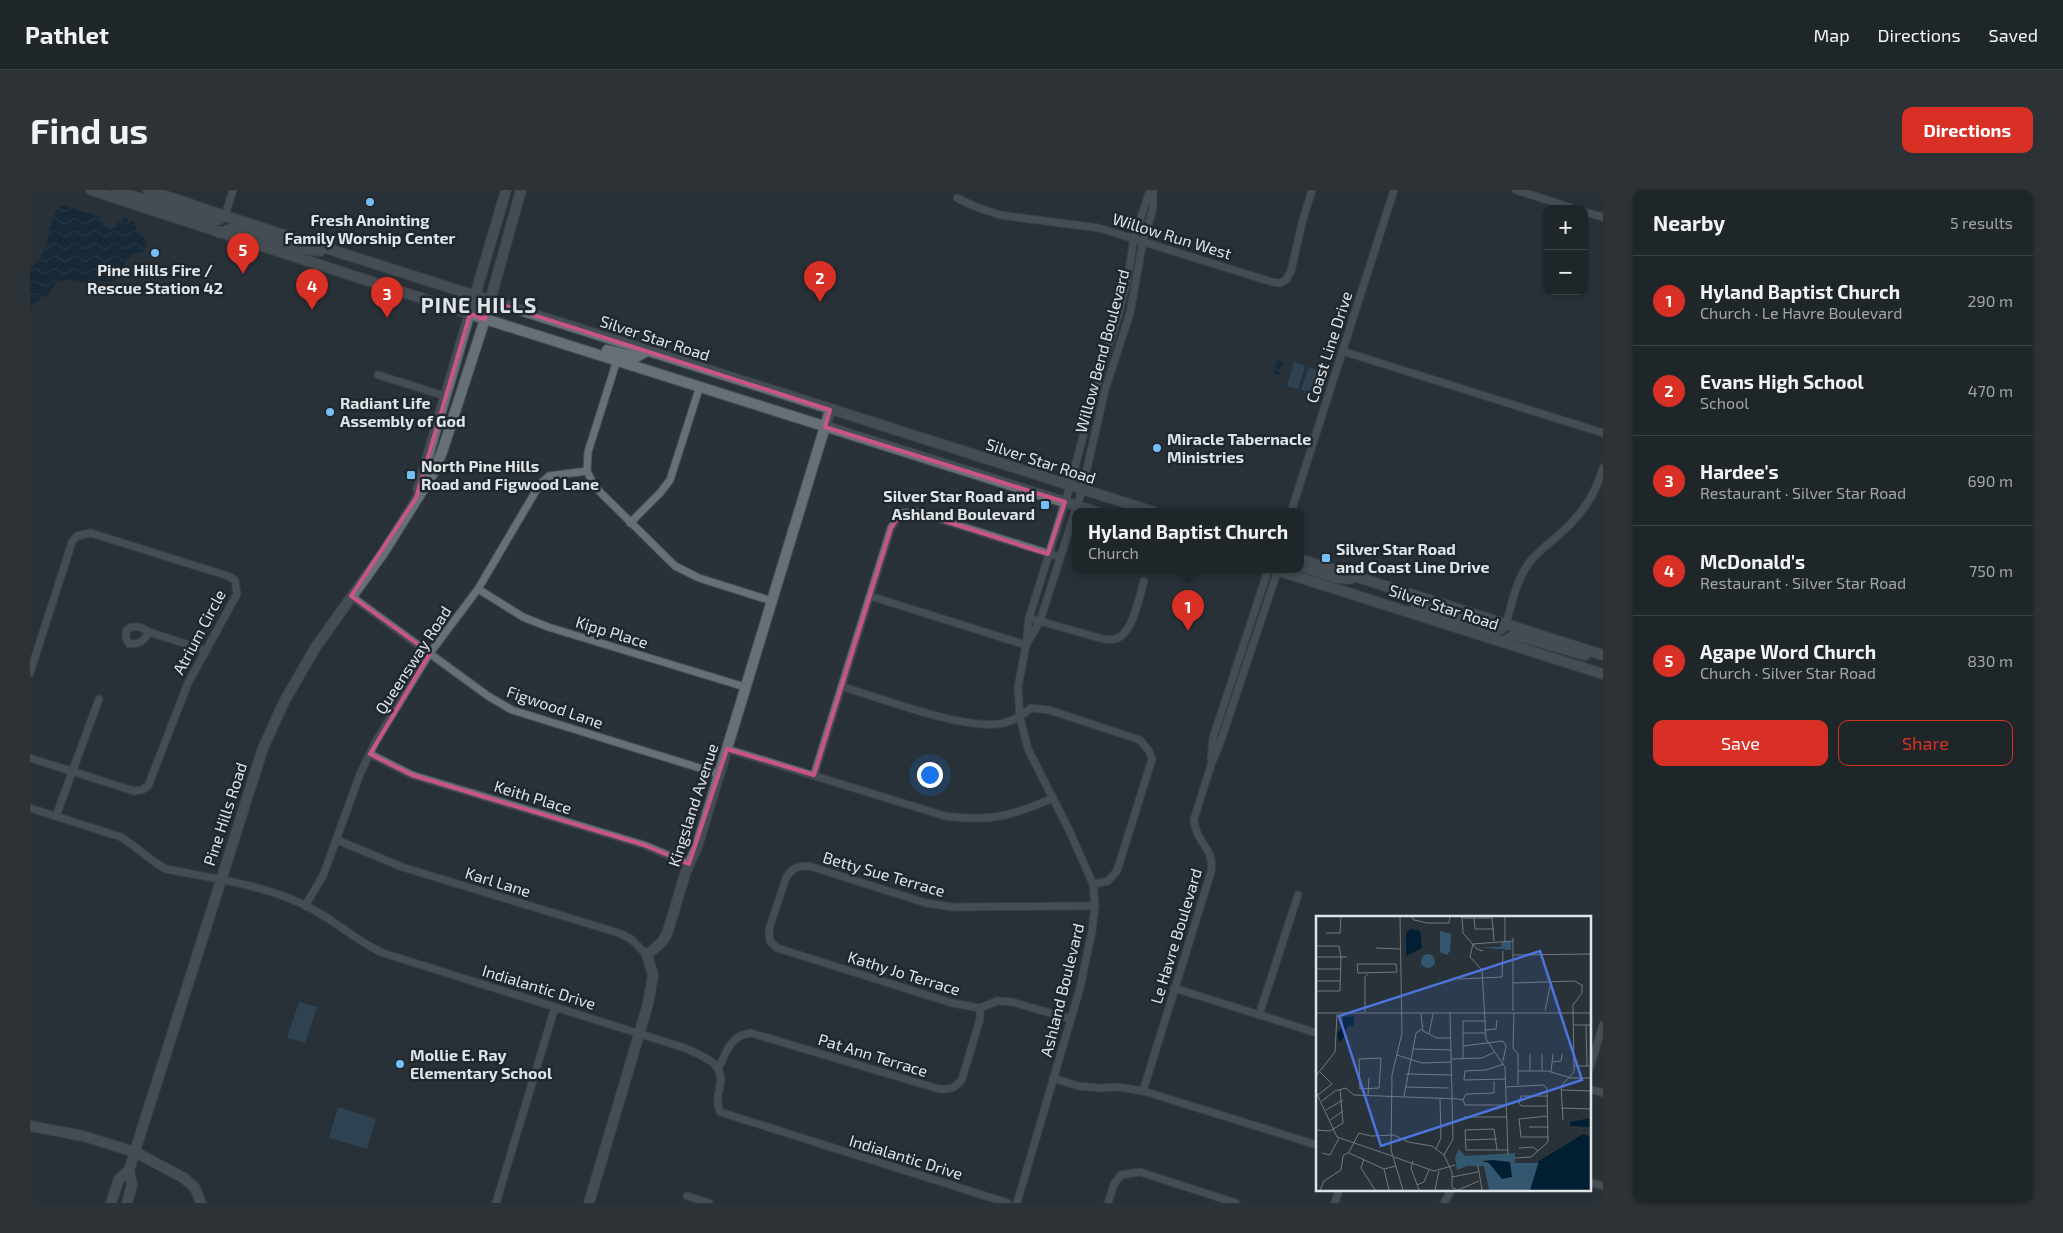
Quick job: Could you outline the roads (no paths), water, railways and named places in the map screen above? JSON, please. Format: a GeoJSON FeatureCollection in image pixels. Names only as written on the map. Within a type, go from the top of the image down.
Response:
{"type":"FeatureCollection","features":[{"type":"Feature","properties":{"kind":"main road","name":"Silver Star Road"},"geometry":{"type":"LineString","coordinates":[[90,190],[485,319],[1083,508]]}},
{"type":"Feature","properties":{"kind":"main road","name":"Silver Star Road"},"geometry":{"type":"LineString","coordinates":[[148,190],[830,410],[1141,508]]}},
{"type":"Feature","properties":{"kind":"main road","name":"Pine Hills Road"},"geometry":{"type":"LineString","coordinates":[[416,498],[506,190]]}},
{"type":"Feature","properties":{"kind":"main road","name":"Pine Hills Road"},"geometry":{"type":"LineString","coordinates":[[111,1203],[119,1179],[129,1170],[250,784],[271,729],[306,662],[391,542],[416,498],[432,475],[442,452],[485,319],[521,190]]}},
{"type":"Feature","properties":{"kind":"main road"},"geometry":{"type":"LineString","coordinates":[[106,195],[127,194],[210,221],[218,220],[225,216]]}},
{"type":"Feature","properties":{"kind":"main road"},"geometry":{"type":"LineString","coordinates":[[220,233],[233,228],[244,229],[305,249],[345,254]]}},
{"type":"Feature","properties":{"kind":"main road"},"geometry":{"type":"LineString","coordinates":[[535,334],[629,356],[641,355],[647,351]]}},
{"type":"Feature","properties":{"kind":"main road","name":"Kingsland Avenue"},"geometry":{"type":"LineString","coordinates":[[647,955],[662,942],[667,934],[697,847],[830,410]]}},
{"type":"Feature","properties":{"kind":"main road","name":"Silver Star Road"},"geometry":{"type":"LineString","coordinates":[[1304,560],[1506,624],[1603,657]]}},
{"type":"Feature","properties":{"kind":"main road"},"geometry":{"type":"LineString","coordinates":[[1304,567],[1337,578],[1370,581]]}},
{"type":"Feature","properties":{"kind":"main road","name":"Silver Star Road"},"geometry":{"type":"LineString","coordinates":[[1286,573],[1603,674]]}},
{"type":"Feature","properties":{"kind":"main road"},"geometry":{"type":"LineString","coordinates":[[1362,597],[1435,612],[1494,631],[1501,629],[1506,624]]}},
{"type":"Feature","properties":{"kind":"main road"},"geometry":{"type":"LineString","coordinates":[[1503,642],[1514,635],[1573,653],[1603,657]]}},
{"type":"Feature","properties":{"kind":"main road"},"geometry":{"type":"LineString","coordinates":[[589,1203],[640,1033],[652,982],[652,971],[647,955]]}},
{"type":"Feature","properties":{"kind":"main road"},"geometry":{"type":"LineString","coordinates":[[30,1126],[83,1136],[135,1152],[184,1178],[195,1188],[201,1203]]}},
{"type":"Feature","properties":{"kind":"main road","name":"Pine Hills Road"},"geometry":{"type":"LineString","coordinates":[[126,1203],[132,1185],[129,1170]]}},
{"type":"Feature","properties":{"kind":"street"},"geometry":{"type":"LineString","coordinates":[[225,216],[233,190]]}},
{"type":"Feature","properties":{"kind":"street","name":"Willow Bend Boulevard"},"geometry":{"type":"LineString","coordinates":[[1070,486],[1096,387],[1120,310],[1134,238],[1150,190]]}},
{"type":"Feature","properties":{"kind":"street","name":"Willow Bend Boulevard"},"geometry":{"type":"LineString","coordinates":[[1082,490],[1105,390],[1130,313],[1143,241],[1153,209],[1153,190]]}},
{"type":"Feature","properties":{"kind":"street","name":"Willow Run West"},"geometry":{"type":"LineString","coordinates":[[957,198],[1000,215],[1099,228],[1280,283],[1286,280],[1291,271],[1312,190]]}},
{"type":"Feature","properties":{"kind":"street","name":"Coast Line Drive"},"geometry":{"type":"LineString","coordinates":[[1292,508],[1394,190]]}},
{"type":"Feature","properties":{"kind":"street"},"geometry":{"type":"LineString","coordinates":[[1516,190],[1563,205]]}},
{"type":"Feature","properties":{"kind":"street"},"geometry":{"type":"LineString","coordinates":[[1588,213],[1603,218]]}},
{"type":"Feature","properties":{"kind":"street"},"geometry":{"type":"LineString","coordinates":[[1342,351],[1603,433]]}},
{"type":"Feature","properties":{"kind":"street"},"geometry":{"type":"LineString","coordinates":[[617,360],[588,452],[587,471],[598,492],[665,557],[687,573],[772,601]]}},
{"type":"Feature","properties":{"kind":"street"},"geometry":{"type":"LineString","coordinates":[[378,375],[445,396]]}},
{"type":"Feature","properties":{"kind":"street"},"geometry":{"type":"LineString","coordinates":[[630,523],[660,493],[670,480],[700,386]]}},
{"type":"Feature","properties":{"kind":"street"},"geometry":{"type":"LineString","coordinates":[[1506,624],[1522,576],[1529,564],[1576,521],[1594,494],[1603,468]]}},
{"type":"Feature","properties":{"kind":"street","name":"Queensway Road"},"geometry":{"type":"LineString","coordinates":[[305,906],[323,876],[360,774],[370,754],[430,653],[478,589],[542,480],[553,475],[587,471]]}},
{"type":"Feature","properties":{"kind":"street","name":"Ashland Boulevard"},"geometry":{"type":"LineString","coordinates":[[1017,1203],[1088,955],[1095,906],[1093,884],[1028,749],[1020,718],[1018,687],[1029,618],[1070,486]]}},
{"type":"Feature","properties":{"kind":"street","name":"Ashland Boulevard"},"geometry":{"type":"LineString","coordinates":[[1077,506],[1082,490]]}},
{"type":"Feature","properties":{"kind":"street"},"geometry":{"type":"LineString","coordinates":[[814,775],[891,528],[901,513],[916,512],[1060,557]]}},
{"type":"Feature","properties":{"kind":"street","name":"Ashland Boulevard"},"geometry":{"type":"LineString","coordinates":[[1026,645],[1040,621],[1072,521]]}},
{"type":"Feature","properties":{"kind":"street","name":"Atrium Circle"},"geometry":{"type":"LineString","coordinates":[[30,673],[72,542],[78,536],[91,533],[228,576],[234,580],[237,594],[234,602],[205,650],[188,683],[148,786],[142,790],[134,791],[30,758]]}},
{"type":"Feature","properties":{"kind":"street","name":"Le Havre Boulevard"},"geometry":{"type":"LineString","coordinates":[[1210,765],[1213,738],[1267,573]]}},
{"type":"Feature","properties":{"kind":"street","name":"Le Havre Boulevard"},"geometry":{"type":"LineString","coordinates":[[1143,1090],[1213,861],[1194,828],[1194,819],[1210,765],[1220,743],[1276,573]]}},
{"type":"Feature","properties":{"kind":"street"},"geometry":{"type":"LineString","coordinates":[[1029,618],[1103,639],[1116,639],[1124,634],[1130,625],[1144,581]]}},
{"type":"Feature","properties":{"kind":"street","name":"Kipp Place"},"geometry":{"type":"LineString","coordinates":[[478,589],[523,617],[548,627],[745,687]]}},
{"type":"Feature","properties":{"kind":"street","name":"Figwood Lane"},"geometry":{"type":"LineString","coordinates":[[352,596],[488,696],[512,710],[719,774]]}},
{"type":"Feature","properties":{"kind":"street"},"geometry":{"type":"LineString","coordinates":[[870,596],[1026,645]]}},
{"type":"Feature","properties":{"kind":"street"},"geometry":{"type":"LineString","coordinates":[[149,632],[205,650]]}},
{"type":"Feature","properties":{"kind":"street"},"geometry":{"type":"LineString","coordinates":[[842,687],[951,720],[974,723],[1003,724],[1020,718],[1031,708],[1049,710],[1140,740],[1149,751],[1152,759],[1117,871],[1108,881],[1093,884]]}},
{"type":"Feature","properties":{"kind":"street"},"geometry":{"type":"LineString","coordinates":[[56,816],[99,699]]}},
{"type":"Feature","properties":{"kind":"street"},"geometry":{"type":"LineString","coordinates":[[727,749],[945,816],[969,819],[993,818],[1029,808],[1053,798]]}},
{"type":"Feature","properties":{"kind":"street","name":"Keith Place"},"geometry":{"type":"LineString","coordinates":[[370,754],[412,775],[644,846],[690,864]]}},
{"type":"Feature","properties":{"kind":"street","name":"Indialantic Drive"},"geometry":{"type":"LineString","coordinates":[[30,808],[121,837],[151,861],[166,869],[273,893],[305,906],[365,944],[383,953],[685,1048],[709,1059],[718,1067],[721,1078],[716,1099],[720,1112],[1008,1203]]}},
{"type":"Feature","properties":{"kind":"street","name":"Karl Lane"},"geometry":{"type":"LineString","coordinates":[[337,840],[402,867],[619,933],[632,939],[647,955]]}},
{"type":"Feature","properties":{"kind":"street","name":"Betty Sue Terrace"},"geometry":{"type":"LineString","coordinates":[[778,902],[790,870],[799,866],[809,866],[926,903],[952,907],[1095,906]]}},
{"type":"Feature","properties":{"kind":"street"},"geometry":{"type":"LineString","coordinates":[[1259,1015],[1298,895]]}},
{"type":"Feature","properties":{"kind":"street","name":"Kathy Jo Terrace"},"geometry":{"type":"LineString","coordinates":[[778,902],[769,930],[770,941],[777,948],[952,1003],[980,1008],[997,1001],[1012,1002],[1071,1019]]}},
{"type":"Feature","properties":{"kind":"street"},"geometry":{"type":"LineString","coordinates":[[1174,988],[1316,1033]]}},
{"type":"Feature","properties":{"kind":"street"},"geometry":{"type":"LineString","coordinates":[[496,1203],[555,1007]]}},
{"type":"Feature","properties":{"kind":"street","name":"Pat Ann Terrace"},"geometry":{"type":"LineString","coordinates":[[718,1067],[730,1044],[742,1034],[751,1034],[939,1089],[950,1090],[957,1086],[962,1078],[980,1019],[980,1008]]}},
{"type":"Feature","properties":{"kind":"street"},"geometry":{"type":"LineString","coordinates":[[1590,1067],[1603,1025]]}},
{"type":"Feature","properties":{"kind":"street"},"geometry":{"type":"LineString","coordinates":[[1053,1078],[1078,1086],[1143,1090],[1316,1145]]}},
{"type":"Feature","properties":{"kind":"street"},"geometry":{"type":"LineString","coordinates":[[1590,1089],[1603,1093]]}},
{"type":"Feature","properties":{"kind":"street"},"geometry":{"type":"LineString","coordinates":[[1108,1203],[1114,1184],[1121,1176],[1140,1172],[1236,1203]]}},
{"type":"Feature","properties":{"kind":"street"},"geometry":{"type":"LineString","coordinates":[[1590,1182],[1603,1186]]}},
{"type":"Feature","properties":{"kind":"street"},"geometry":{"type":"LineString","coordinates":[[1335,1203],[1339,1190]]}},
{"type":"Feature","properties":{"kind":"street"},"geometry":{"type":"LineString","coordinates":[[1444,1203],[1451,1190]]}},
{"type":"Feature","properties":{"kind":"street"},"geometry":{"type":"LineString","coordinates":[[687,1196],[709,1203]]}},
{"type":"Feature","properties":{"kind":"water"},"geometry":{"type":"Polygon","coordinates":[[[64,205],[98,216],[104,226],[110,229],[116,227],[118,222],[124,218],[135,222],[135,227],[147,242],[144,252],[132,255],[128,259],[114,283],[101,281],[93,284],[69,280],[62,281],[56,284],[49,294],[30,306],[30,269],[43,253],[54,215],[59,207],[64,205]]]}},
{"type":"Feature","properties":{"kind":"water"},"geometry":{"type":"Polygon","coordinates":[[[1277,360],[1284,362],[1279,375],[1273,373],[1277,360]]]}},
{"type":"Feature","properties":{"kind":"place","name":"Fresh Anointing Family Worship Center"},"geometry":{"type":"Point","coordinates":[370,202]}},
{"type":"Feature","properties":{"kind":"place","name":"Pine Hills Fire / Rescue Station 42"},"geometry":{"type":"Point","coordinates":[155,253]}},
{"type":"Feature","properties":{"kind":"place","name":"Agape Word Church"},"geometry":{"type":"Point","coordinates":[243,274]}},
{"type":"Feature","properties":{"kind":"place","name":"Evans High School"},"geometry":{"type":"Point","coordinates":[820,302]}},
{"type":"Feature","properties":{"kind":"place","name":"McDonald's"},"geometry":{"type":"Point","coordinates":[312,310]}},
{"type":"Feature","properties":{"kind":"place","name":"Hardee's"},"geometry":{"type":"Point","coordinates":[387,318]}},
{"type":"Feature","properties":{"kind":"place","name":"Radiant Life Assembly of God"},"geometry":{"type":"Point","coordinates":[330,412]}},
{"type":"Feature","properties":{"kind":"place","name":"Miracle Tabernacle Ministries"},"geometry":{"type":"Point","coordinates":[1157,448]}},
{"type":"Feature","properties":{"kind":"place","name":"North Pine Hills Road and Figwood Lane"},"geometry":{"type":"Point","coordinates":[411,475]}},
{"type":"Feature","properties":{"kind":"place","name":"Silver Star Road and Ashland Boulevard"},"geometry":{"type":"Point","coordinates":[1045,505]}},
{"type":"Feature","properties":{"kind":"place","name":"Silver Star Road and Coast Line Drive"},"geometry":{"type":"Point","coordinates":[1326,558]}},
{"type":"Feature","properties":{"kind":"place","name":"Hyland Baptist Church"},"geometry":{"type":"Point","coordinates":[1188,631]}},
{"type":"Feature","properties":{"kind":"place","name":"Mollie E. Ray Elementary School"},"geometry":{"type":"Point","coordinates":[400,1064]}},
{"type":"Feature","properties":{"kind":"district","name":"PINE HILLS"},"geometry":{"type":"Point","coordinates":[479,306]}}]}
